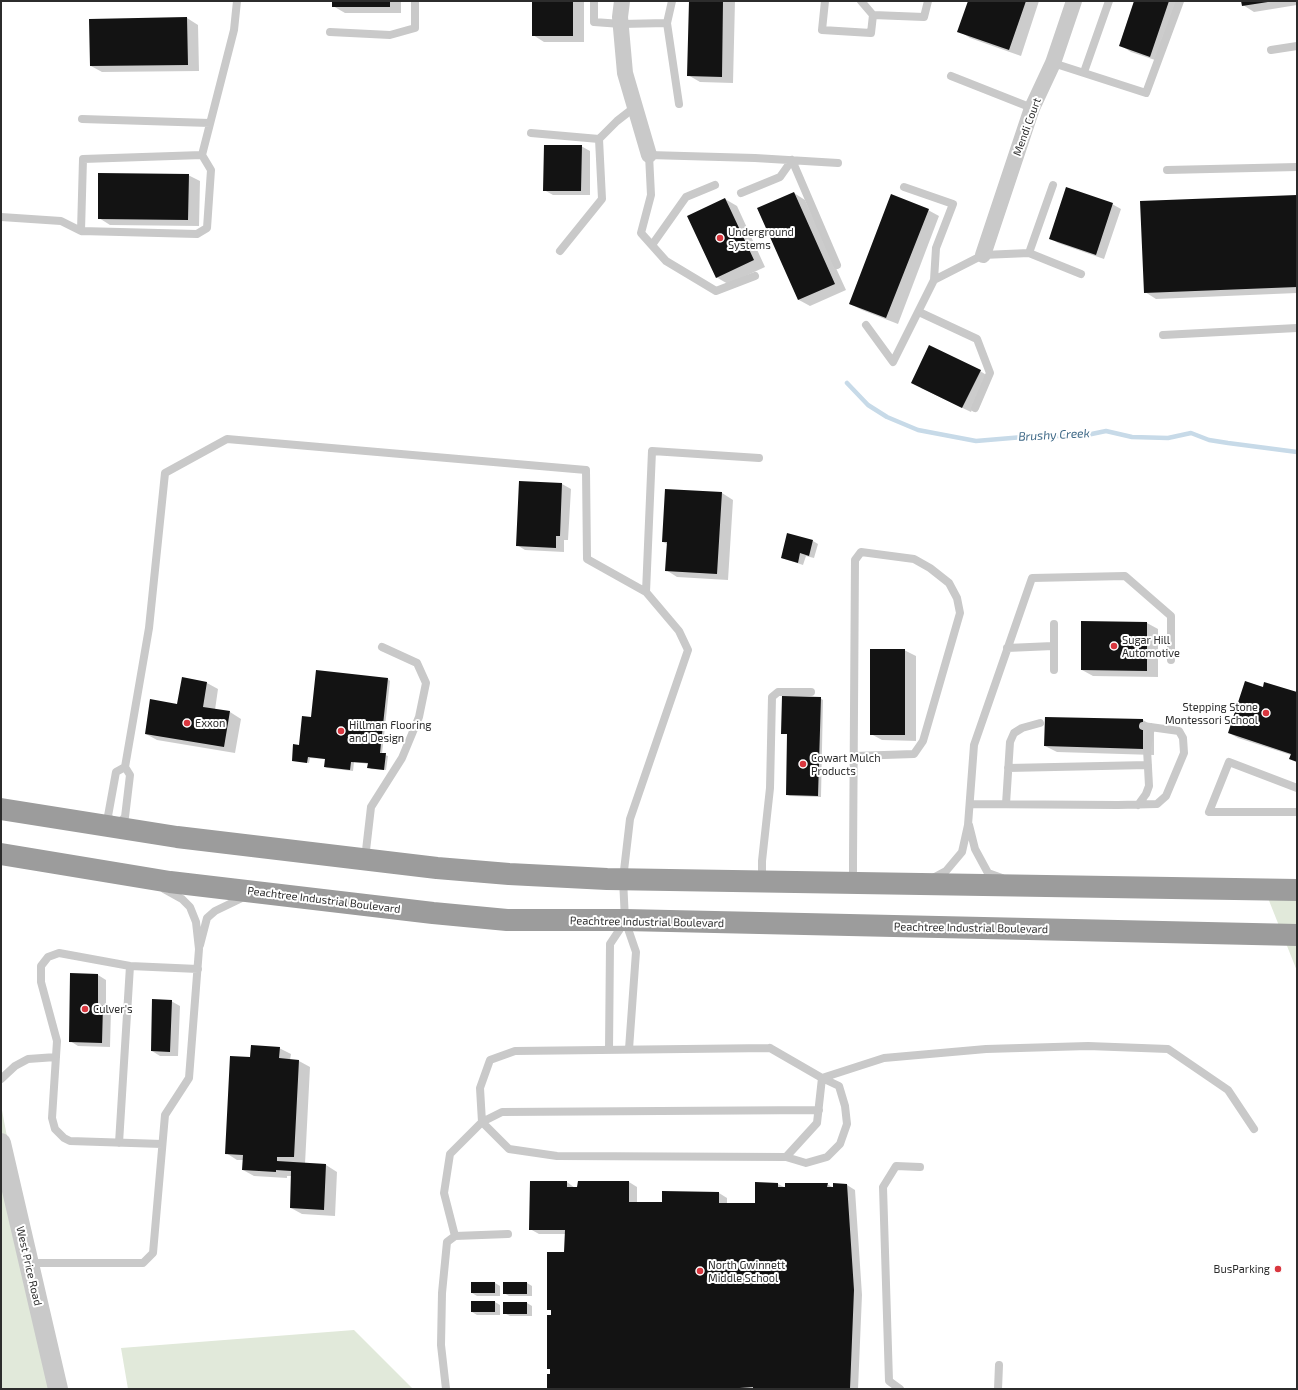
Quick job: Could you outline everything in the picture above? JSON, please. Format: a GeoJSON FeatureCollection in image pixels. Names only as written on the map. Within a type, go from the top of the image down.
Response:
{"type":"FeatureCollection","features":[{"type":"Feature","properties":{"kind":"highway"},"geometry":{"type":"LineString","coordinates":[[1,809],[177,837],[365,860],[509,874],[623,879],[1018,884],[1297,890]]}},
{"type":"Feature","properties":{"kind":"highway","name":"Peachtree Industrial Boulevard"},"geometry":{"type":"LineString","coordinates":[[1,854],[144,878],[433,914],[507,920],[625,920],[1297,935]]}},
{"type":"Feature","properties":{"kind":"street"},"geometry":{"type":"LineString","coordinates":[[622,1],[621,24],[625,73],[649,155]]}},
{"type":"Feature","properties":{"kind":"street","name":"Mendi Court"},"geometry":{"type":"LineString","coordinates":[[983,255],[1032,108],[1053,63],[1074,1]]}},
{"type":"Feature","properties":{"kind":"street","name":"West Price Road"},"geometry":{"type":"LineString","coordinates":[[1,1143],[58,1389]]}},
{"type":"Feature","properties":{"kind":"lane"},"geometry":{"type":"LineString","coordinates":[[1,217],[61,221],[81,231],[197,234],[207,228],[211,170],[202,155],[234,30],[237,1]]}},
{"type":"Feature","properties":{"kind":"lane"},"geometry":{"type":"LineString","coordinates":[[330,32],[390,35],[415,28],[416,1]]}},
{"type":"Feature","properties":{"kind":"lane"},"geometry":{"type":"LineString","coordinates":[[594,1],[594,22],[621,24],[667,23]]}},
{"type":"Feature","properties":{"kind":"lane"},"geometry":{"type":"LineString","coordinates":[[672,1],[667,23],[679,104]]}},
{"type":"Feature","properties":{"kind":"lane"},"geometry":{"type":"LineString","coordinates":[[825,1],[822,30],[871,33],[874,15]]}},
{"type":"Feature","properties":{"kind":"lane"},"geometry":{"type":"LineString","coordinates":[[861,1],[874,15],[924,17],[928,1]]}},
{"type":"Feature","properties":{"kind":"lane"},"geometry":{"type":"LineString","coordinates":[[1084,72],[1109,1]]}},
{"type":"Feature","properties":{"kind":"lane"},"geometry":{"type":"LineString","coordinates":[[1053,63],[1146,93],[1180,1]]}},
{"type":"Feature","properties":{"kind":"lane"},"geometry":{"type":"LineString","coordinates":[[1271,50],[1297,46]]}},
{"type":"Feature","properties":{"kind":"lane"},"geometry":{"type":"LineString","coordinates":[[951,76],[1032,108]]}},
{"type":"Feature","properties":{"kind":"lane"},"geometry":{"type":"LineString","coordinates":[[560,252],[602,200],[599,139],[617,121],[635,107]]}},
{"type":"Feature","properties":{"kind":"lane"},"geometry":{"type":"LineString","coordinates":[[82,119],[210,123]]}},
{"type":"Feature","properties":{"kind":"lane"},"geometry":{"type":"LineString","coordinates":[[531,133],[599,139]]}},
{"type":"Feature","properties":{"kind":"lane"},"geometry":{"type":"LineString","coordinates":[[81,231],[83,159],[202,155]]}},
{"type":"Feature","properties":{"kind":"lane"},"geometry":{"type":"LineString","coordinates":[[756,276],[716,291],[666,261],[641,233],[651,195],[649,155],[838,163]]}},
{"type":"Feature","properties":{"kind":"lane"},"geometry":{"type":"LineString","coordinates":[[741,194],[780,178],[792,160]]}},
{"type":"Feature","properties":{"kind":"lane"},"geometry":{"type":"LineString","coordinates":[[792,160],[837,265]]}},
{"type":"Feature","properties":{"kind":"lane"},"geometry":{"type":"LineString","coordinates":[[1167,170],[1297,167]]}},
{"type":"Feature","properties":{"kind":"lane"},"geometry":{"type":"LineString","coordinates":[[652,245],[686,197],[715,184]]}},
{"type":"Feature","properties":{"kind":"lane"},"geometry":{"type":"LineString","coordinates":[[1029,254],[1053,185]]}},
{"type":"Feature","properties":{"kind":"lane"},"geometry":{"type":"LineString","coordinates":[[866,325],[893,362],[934,280],[936,248],[952,204],[904,187]]}},
{"type":"Feature","properties":{"kind":"lane"},"geometry":{"type":"LineString","coordinates":[[934,280],[983,255],[1029,254],[1081,274]]}},
{"type":"Feature","properties":{"kind":"lane"},"geometry":{"type":"LineString","coordinates":[[919,312],[976,339],[990,373],[975,408]]}},
{"type":"Feature","properties":{"kind":"lane"},"geometry":{"type":"LineString","coordinates":[[1163,335],[1297,328]]}},
{"type":"Feature","properties":{"kind":"lane"},"geometry":{"type":"LineString","coordinates":[[125,767],[116,772],[108,816],[114,827],[125,817],[130,775],[125,767],[149,628],[165,473],[228,440],[586,470],[587,559],[646,592],[679,631],[688,650],[630,819],[623,879],[625,920],[636,952],[629,1049]]}},
{"type":"Feature","properties":{"kind":"lane"},"geometry":{"type":"LineString","coordinates":[[646,592],[652,451],[759,458]]}},
{"type":"Feature","properties":{"kind":"lane"},"geometry":{"type":"LineString","coordinates":[[853,882],[855,560],[862,552],[914,559],[930,568],[949,583],[957,598],[960,613],[923,741],[914,754],[854,756]]}},
{"type":"Feature","properties":{"kind":"lane"},"geometry":{"type":"LineString","coordinates":[[924,883],[946,871],[962,852],[968,825],[974,745],[1032,578],[1125,576],[1171,616],[1171,660]]}},
{"type":"Feature","properties":{"kind":"lane"},"geometry":{"type":"LineString","coordinates":[[1054,624],[1054,670]]}},
{"type":"Feature","properties":{"kind":"lane"},"geometry":{"type":"LineString","coordinates":[[1007,648],[1053,646]]}},
{"type":"Feature","properties":{"kind":"lane"},"geometry":{"type":"LineString","coordinates":[[365,860],[371,806],[402,758],[419,717],[426,683],[417,663],[382,647]]}},
{"type":"Feature","properties":{"kind":"lane"},"geometry":{"type":"LineString","coordinates":[[762,881],[762,860],[770,788],[772,697],[778,692],[811,692]]}},
{"type":"Feature","properties":{"kind":"lane"},"geometry":{"type":"LineString","coordinates":[[1006,804],[1010,742],[1014,733],[1030,724],[1040,723]]}},
{"type":"Feature","properties":{"kind":"lane"},"geometry":{"type":"LineString","coordinates":[[970,804],[1138,805],[1157,804],[1166,796],[1184,753],[1183,738],[1179,731],[1147,727],[1149,786],[1146,794],[1138,805]]}},
{"type":"Feature","properties":{"kind":"lane"},"geometry":{"type":"LineString","coordinates":[[1297,788],[1229,762],[1209,812],[1297,812]]}},
{"type":"Feature","properties":{"kind":"lane"},"geometry":{"type":"LineString","coordinates":[[1008,768],[1148,765]]}},
{"type":"Feature","properties":{"kind":"lane"},"geometry":{"type":"LineString","coordinates":[[968,825],[975,849],[988,873],[1018,884]]}},
{"type":"Feature","properties":{"kind":"lane"},"geometry":{"type":"LineString","coordinates":[[28,1263],[142,1263],[153,1253],[165,1115],[189,1078],[199,949],[196,922],[190,907],[182,899],[144,878]]}},
{"type":"Feature","properties":{"kind":"lane"},"geometry":{"type":"LineString","coordinates":[[199,949],[208,918],[214,911],[255,892]]}},
{"type":"Feature","properties":{"kind":"lane"},"geometry":{"type":"LineString","coordinates":[[609,1050],[610,944],[625,920]]}},
{"type":"Feature","properties":{"kind":"lane"},"geometry":{"type":"LineString","coordinates":[[162,1144],[70,1141],[64,1138],[55,1129],[52,1118],[57,1041],[40,973],[43,962],[48,957],[59,953],[130,966],[198,969]]}},
{"type":"Feature","properties":{"kind":"lane"},"geometry":{"type":"LineString","coordinates":[[119,1143],[130,966]]}},
{"type":"Feature","properties":{"kind":"lane"},"geometry":{"type":"LineString","coordinates":[[822,1078],[884,1058],[986,1049],[1088,1046],[1168,1049],[1228,1090],[1254,1129]]}},
{"type":"Feature","properties":{"kind":"lane"},"geometry":{"type":"LineString","coordinates":[[770,1048],[839,1086],[845,1106],[847,1124],[840,1144],[827,1158],[806,1163],[786,1157],[557,1156],[509,1149],[482,1122],[480,1088],[490,1060],[515,1051],[629,1049],[770,1048]]}},
{"type":"Feature","properties":{"kind":"lane"},"geometry":{"type":"LineString","coordinates":[[1,1079],[15,1066],[28,1059],[56,1057]]}},
{"type":"Feature","properties":{"kind":"lane"},"geometry":{"type":"LineString","coordinates":[[786,1157],[817,1123],[822,1078]]}},
{"type":"Feature","properties":{"kind":"lane"},"geometry":{"type":"LineString","coordinates":[[455,1236],[444,1193],[450,1154],[482,1122],[502,1112],[819,1110]]}},
{"type":"Feature","properties":{"kind":"lane"},"geometry":{"type":"LineString","coordinates":[[900,1389],[888,1381],[883,1187],[896,1166],[920,1167]]}},
{"type":"Feature","properties":{"kind":"lane"},"geometry":{"type":"LineString","coordinates":[[446,1389],[441,1345],[442,1293],[447,1242],[455,1236],[508,1234]]}},
{"type":"Feature","properties":{"kind":"lane"},"geometry":{"type":"LineString","coordinates":[[998,1389],[1000,1365]]}},
{"type":"Feature","properties":{"kind":"green space"},"geometry":{"type":"Polygon","coordinates":[[[1262,883],[1297,884],[1297,971],[1262,883]]]}},
{"type":"Feature","properties":{"kind":"green space"},"geometry":{"type":"Polygon","coordinates":[[[1,1105],[36,1290],[66,1389],[1,1389],[1,1105]]]}},
{"type":"Feature","properties":{"kind":"green space"},"geometry":{"type":"Polygon","coordinates":[[[354,1330],[413,1389],[128,1389],[121,1348],[354,1330]]]}},
{"type":"Feature","properties":{"kind":"building"},"geometry":{"type":"Polygon","coordinates":[[[332,1],[390,1],[390,7],[332,7],[332,1]]]}},
{"type":"Feature","properties":{"kind":"building"},"geometry":{"type":"Polygon","coordinates":[[[532,1],[573,1],[573,36],[532,36],[532,1]]]}},
{"type":"Feature","properties":{"kind":"building"},"geometry":{"type":"Polygon","coordinates":[[[689,1],[723,1],[722,77],[687,76],[689,1]]]}},
{"type":"Feature","properties":{"kind":"building"},"geometry":{"type":"Polygon","coordinates":[[[968,1],[1026,1],[1009,50],[957,32],[968,1]]]}},
{"type":"Feature","properties":{"kind":"building"},"geometry":{"type":"Polygon","coordinates":[[[1134,1],[1169,1],[1150,57],[1119,46],[1134,1]]]}},
{"type":"Feature","properties":{"kind":"building"},"geometry":{"type":"Polygon","coordinates":[[[1241,1],[1268,1],[1268,2],[1242,6],[1241,1]]]}},
{"type":"Feature","properties":{"kind":"building"},"geometry":{"type":"Polygon","coordinates":[[[187,17],[188,65],[90,66],[89,19],[187,17]]]}},
{"type":"Feature","properties":{"kind":"building"},"geometry":{"type":"Polygon","coordinates":[[[544,145],[582,145],[581,191],[543,191],[544,145]]]}},
{"type":"Feature","properties":{"kind":"building"},"geometry":{"type":"Polygon","coordinates":[[[98,173],[189,174],[188,220],[98,219],[98,173]]]}},
{"type":"Feature","properties":{"kind":"building"},"geometry":{"type":"Polygon","coordinates":[[[1066,187],[1113,203],[1096,255],[1049,239],[1066,187]]]}},
{"type":"Feature","properties":{"kind":"building"},"geometry":{"type":"Polygon","coordinates":[[[794,192],[835,284],[798,300],[757,208],[794,192]]]}},
{"type":"Feature","properties":{"kind":"building"},"geometry":{"type":"Polygon","coordinates":[[[891,194],[929,209],[886,318],[849,304],[891,194]]]}},
{"type":"Feature","properties":{"kind":"building"},"geometry":{"type":"Polygon","coordinates":[[[1297,195],[1297,287],[1144,293],[1140,201],[1297,195]]]}},
{"type":"Feature","properties":{"kind":"building","name":"Underground Systems"},"geometry":{"type":"Polygon","coordinates":[[[725,198],[754,260],[716,278],[687,216],[725,198]]]}},
{"type":"Feature","properties":{"kind":"building"},"geometry":{"type":"Polygon","coordinates":[[[929,345],[981,370],[962,408],[911,383],[929,345]]]}},
{"type":"Feature","properties":{"kind":"building"},"geometry":{"type":"Polygon","coordinates":[[[519,481],[562,483],[560,536],[556,536],[556,548],[516,546],[519,481]]]}},
{"type":"Feature","properties":{"kind":"building"},"geometry":{"type":"Polygon","coordinates":[[[665,489],[722,492],[717,574],[665,571],[667,542],[662,542],[665,489]]]}},
{"type":"Feature","properties":{"kind":"building"},"geometry":{"type":"Polygon","coordinates":[[[787,533],[813,540],[809,556],[800,553],[798,563],[781,558],[787,533]]]}},
{"type":"Feature","properties":{"kind":"building","name":"Sugar Hill Automotive"},"geometry":{"type":"Polygon","coordinates":[[[1081,621],[1147,622],[1147,671],[1081,670],[1081,621]]]}},
{"type":"Feature","properties":{"kind":"building"},"geometry":{"type":"Polygon","coordinates":[[[870,649],[905,649],[905,735],[870,735],[870,649]]]}},
{"type":"Feature","properties":{"kind":"building","name":"Hillman Flooring and Design"},"geometry":{"type":"Polygon","coordinates":[[[316,670],[388,678],[380,753],[386,753],[384,770],[367,768],[368,763],[351,762],[350,770],[324,767],[325,759],[308,757],[307,763],[292,761],[293,744],[299,745],[302,716],[311,717],[316,670]]]}},
{"type":"Feature","properties":{"kind":"building","name":"Exxon"},"geometry":{"type":"Polygon","coordinates":[[[182,677],[207,682],[203,707],[230,711],[224,747],[145,734],[150,699],[177,704],[182,677]]]}},
{"type":"Feature","properties":{"kind":"building","name":"Stepping Stone Montessori School"},"geometry":{"type":"Polygon","coordinates":[[[1245,681],[1263,687],[1264,682],[1297,692],[1297,762],[1289,759],[1291,754],[1228,733],[1245,681]]]}},
{"type":"Feature","properties":{"kind":"building","name":"Cowart Mulch Products"},"geometry":{"type":"Polygon","coordinates":[[[782,696],[821,697],[818,796],[786,795],[787,734],[781,734],[782,696]]]}},
{"type":"Feature","properties":{"kind":"building"},"geometry":{"type":"Polygon","coordinates":[[[1045,717],[1143,719],[1143,749],[1044,746],[1045,717]]]}},
{"type":"Feature","properties":{"kind":"building"},"geometry":{"type":"Polygon","coordinates":[[[70,973],[98,974],[98,1005],[103,1005],[102,1043],[69,1042],[70,973]]]}},
{"type":"Feature","properties":{"kind":"building"},"geometry":{"type":"Polygon","coordinates":[[[152,999],[172,1000],[170,1052],[151,1051],[152,999]]]}},
{"type":"Feature","properties":{"kind":"building"},"geometry":{"type":"Polygon","coordinates":[[[251,1045],[280,1047],[279,1058],[299,1060],[294,1157],[277,1157],[277,1161],[326,1164],[324,1210],[290,1208],[291,1171],[276,1170],[276,1172],[242,1170],[243,1155],[225,1154],[230,1056],[250,1057],[251,1045]]]}},
{"type":"Feature","properties":{"kind":"building","name":"North Gwinnett Middle School"},"geometry":{"type":"Polygon","coordinates":[[[530,1181],[567,1181],[567,1187],[577,1187],[578,1181],[629,1181],[629,1202],[662,1202],[662,1191],[719,1192],[719,1203],[755,1203],[755,1182],[778,1183],[778,1187],[785,1187],[785,1183],[828,1183],[827,1187],[833,1187],[833,1183],[847,1184],[854,1290],[850,1389],[753,1389],[753,1387],[726,1389],[547,1389],[547,1374],[550,1374],[550,1369],[547,1369],[547,1315],[551,1315],[551,1310],[547,1310],[547,1252],[564,1252],[565,1230],[529,1230],[530,1181]]]}},
{"type":"Feature","properties":{"kind":"building"},"geometry":{"type":"Polygon","coordinates":[[[471,1282],[495,1282],[495,1293],[471,1293],[471,1282]]]}},
{"type":"Feature","properties":{"kind":"building"},"geometry":{"type":"Polygon","coordinates":[[[503,1282],[527,1282],[527,1294],[503,1294],[503,1282]]]}},
{"type":"Feature","properties":{"kind":"building"},"geometry":{"type":"Polygon","coordinates":[[[471,1301],[495,1301],[495,1312],[471,1312],[471,1301]]]}},
{"type":"Feature","properties":{"kind":"building"},"geometry":{"type":"Polygon","coordinates":[[[503,1302],[527,1302],[527,1314],[503,1314],[503,1302]]]}},
{"type":"Feature","properties":{"kind":"waterway","name":"Brushy Creek"},"geometry":{"type":"LineString","coordinates":[[847,383],[868,405],[887,417],[918,430],[976,441],[1035,436],[1082,436],[1106,431],[1132,437],[1168,438],[1191,433],[1209,440],[1297,452]]}},
{"type":"Feature","properties":{"kind":"place","name":"Underground Systems"},"geometry":{"type":"Point","coordinates":[720,238]}},
{"type":"Feature","properties":{"kind":"place","name":"Sugar Hill Automotive"},"geometry":{"type":"Point","coordinates":[1114,646]}},
{"type":"Feature","properties":{"kind":"place","name":"Stepping Stone Montessori School"},"geometry":{"type":"Point","coordinates":[1266,713]}},
{"type":"Feature","properties":{"kind":"place","name":"Exxon"},"geometry":{"type":"Point","coordinates":[187,723]}},
{"type":"Feature","properties":{"kind":"place","name":"Hillman Flooring and Design"},"geometry":{"type":"Point","coordinates":[341,731]}},
{"type":"Feature","properties":{"kind":"place","name":"Cowart Mulch Products"},"geometry":{"type":"Point","coordinates":[803,764]}},
{"type":"Feature","properties":{"kind":"place","name":"Culver's"},"geometry":{"type":"Point","coordinates":[85,1009]}},
{"type":"Feature","properties":{"kind":"place","name":"BusParking"},"geometry":{"type":"Point","coordinates":[1278,1269]}},
{"type":"Feature","properties":{"kind":"place","name":"North Gwinnett Middle School"},"geometry":{"type":"Point","coordinates":[700,1271]}}]}
